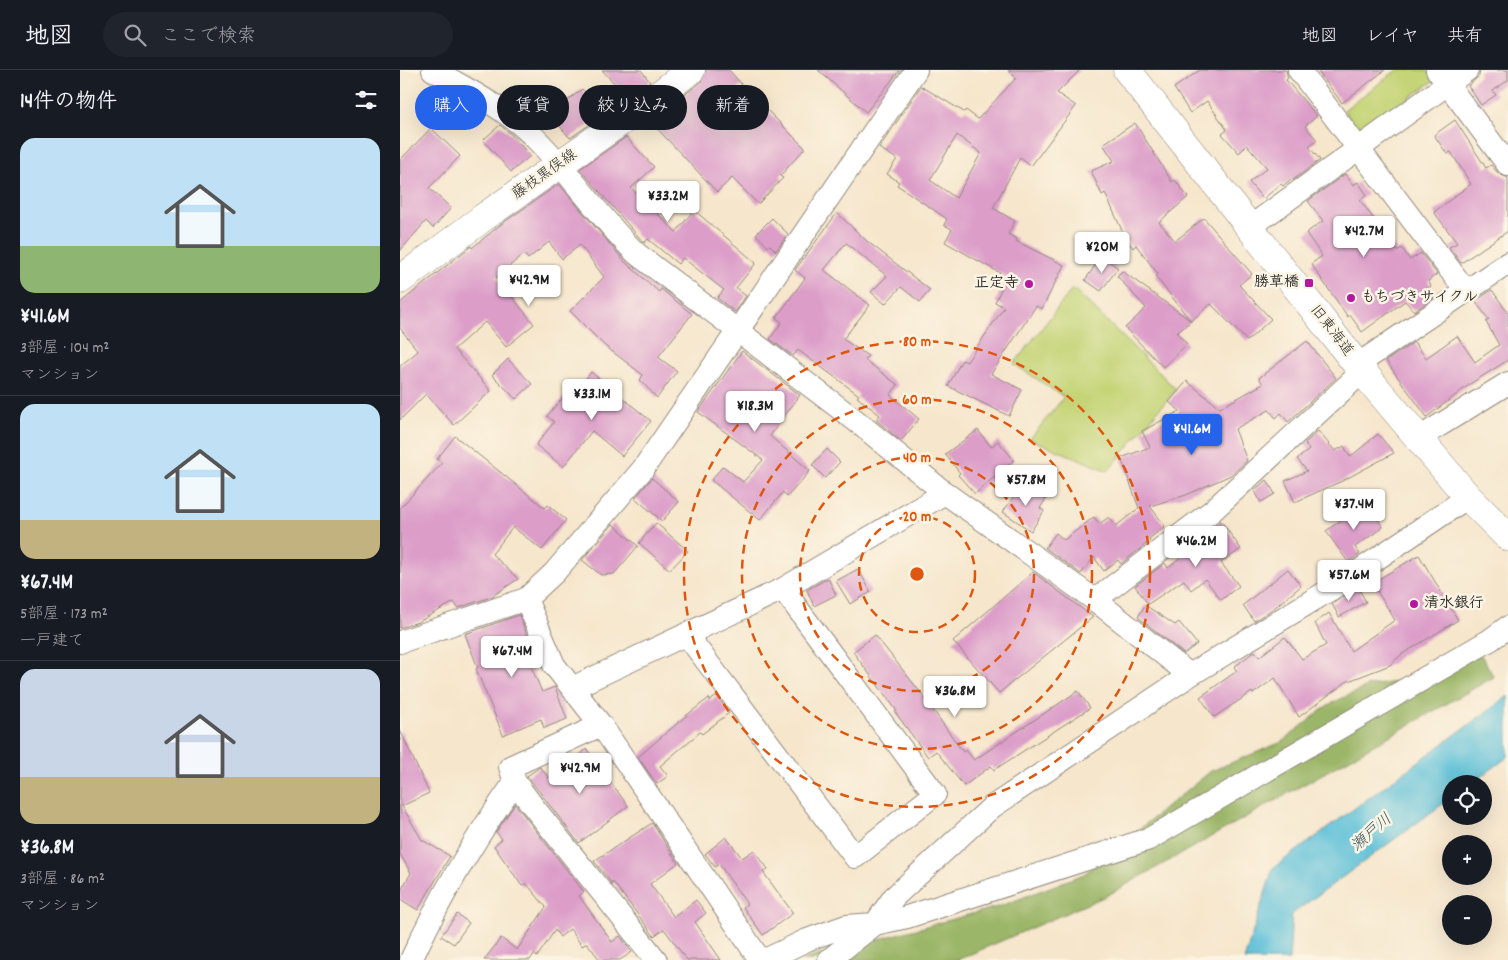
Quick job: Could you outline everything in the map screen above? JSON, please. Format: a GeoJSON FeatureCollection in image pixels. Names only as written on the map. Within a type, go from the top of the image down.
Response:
{"type":"FeatureCollection","features":[{"type":"Feature","properties":{"kind":"street"},"geometry":{"type":"LineString","coordinates":[[433,70],[512,118],[536,138],[560,164],[610,229],[636,254],[738,330],[946,492],[1095,600],[1190,675]]}},
{"type":"Feature","properties":{"kind":"street","name":"藤枝黒俣線"},"geometry":{"type":"LineString","coordinates":[[400,280],[652,100],[691,70]]}},
{"type":"Feature","properties":{"kind":"street"},"geometry":{"type":"LineString","coordinates":[[400,642],[526,599],[554,573],[643,469],[916,70]]}},
{"type":"Feature","properties":{"kind":"street","name":"旧東海道"},"geometry":{"type":"LineString","coordinates":[[1127,70],[1360,368],[1468,497],[1508,537]]}},
{"type":"Feature","properties":{"kind":"street"},"geometry":{"type":"LineString","coordinates":[[1299,70],[1466,291]]}},
{"type":"Feature","properties":{"kind":"street"},"geometry":{"type":"LineString","coordinates":[[1250,227],[1359,147],[1442,76],[1467,70]]}},
{"type":"Feature","properties":{"kind":"street"},"geometry":{"type":"LineString","coordinates":[[1442,76],[1508,165]]}},
{"type":"Feature","properties":{"kind":"street"},"geometry":{"type":"LineString","coordinates":[[1095,600],[1212,511],[1360,368],[1508,262]]}},
{"type":"Feature","properties":{"kind":"street"},"geometry":{"type":"LineString","coordinates":[[1419,438],[1508,382]]}},
{"type":"Feature","properties":{"kind":"street"},"geometry":{"type":"LineString","coordinates":[[572,688],[783,589],[946,492]]}},
{"type":"Feature","properties":{"kind":"street"},"geometry":{"type":"LineString","coordinates":[[829,960],[874,924],[894,897],[992,807],[1190,675],[1341,583],[1468,497]]}},
{"type":"Feature","properties":{"kind":"street"},"geometry":{"type":"LineString","coordinates":[[686,634],[855,856],[935,794],[783,589]]}},
{"type":"Feature","properties":{"kind":"street"},"geometry":{"type":"LineString","coordinates":[[526,599],[554,665],[601,725],[760,960]]}},
{"type":"Feature","properties":{"kind":"street"},"geometry":{"type":"LineString","coordinates":[[765,960],[807,940],[846,926],[874,924],[907,917],[1149,839],[1490,640],[1508,627]]}},
{"type":"Feature","properties":{"kind":"street"},"geometry":{"type":"LineString","coordinates":[[601,725],[510,766],[515,782],[656,960]]}},
{"type":"Feature","properties":{"kind":"street"},"geometry":{"type":"LineString","coordinates":[[411,960],[432,916],[482,828],[515,782]]}},
{"type":"Feature","properties":{"kind":"green space"},"geometry":{"type":"Polygon","coordinates":[[[1397,70],[1426,70],[1435,80],[1360,132],[1344,110],[1397,70]]]}},
{"type":"Feature","properties":{"kind":"green space"},"geometry":{"type":"Polygon","coordinates":[[[1073,288],[1176,389],[1108,471],[1030,439],[1064,397],[1014,364],[1073,288]]]}},
{"type":"Feature","properties":{"kind":"green space"},"geometry":{"type":"Polygon","coordinates":[[[1481,655],[1494,677],[1108,895],[957,960],[802,960],[1001,906],[1084,874],[1211,771],[1282,742],[1328,705],[1368,686],[1403,681],[1481,655]]]}},
{"type":"Feature","properties":{"kind":"water","name":"瀬戸川"},"geometry":{"type":"Polygon","coordinates":[[[1508,696],[1508,757],[1483,775],[1442,775],[1442,805],[1292,914],[1289,960],[1244,960],[1273,868],[1508,696]]]}},
{"type":"Feature","properties":{"kind":"building"},"geometry":{"type":"Polygon","coordinates":[[[602,70],[641,70],[650,82],[646,85],[616,85],[602,70]]]}},
{"type":"Feature","properties":{"kind":"building"},"geometry":{"type":"Polygon","coordinates":[[[706,70],[729,70],[742,85],[697,85],[701,82],[706,70]]]}},
{"type":"Feature","properties":{"kind":"building"},"geometry":{"type":"Polygon","coordinates":[[[818,70],[900,70],[866,112],[818,70]]]}},
{"type":"Feature","properties":{"kind":"building"},"geometry":{"type":"Polygon","coordinates":[[[1008,70],[1080,70],[1057,93],[1076,106],[1031,166],[1020,158],[993,208],[1015,221],[1008,234],[1017,239],[1016,241],[1064,265],[1042,309],[1036,306],[991,374],[1022,390],[1009,416],[948,386],[962,360],[967,362],[1004,307],[995,302],[1007,277],[945,242],[952,229],[944,225],[947,219],[897,185],[899,182],[887,174],[897,159],[879,148],[921,86],[964,112],[966,110],[978,119],[1016,78],[1008,70]],[[957,135],[930,180],[956,198],[981,153],[957,135]]]}},
{"type":"Feature","properties":{"kind":"building"},"geometry":{"type":"Polygon","coordinates":[[[1200,70],[1286,70],[1288,78],[1286,80],[1317,116],[1305,126],[1317,140],[1309,147],[1320,160],[1293,180],[1292,178],[1283,186],[1281,184],[1263,199],[1249,182],[1267,168],[1247,145],[1239,153],[1222,134],[1227,130],[1207,101],[1190,113],[1174,88],[1200,70]]]}},
{"type":"Feature","properties":{"kind":"building"},"geometry":{"type":"Polygon","coordinates":[[[1317,70],[1385,70],[1342,103],[1317,70]]]}},
{"type":"Feature","properties":{"kind":"building"},"geometry":{"type":"Polygon","coordinates":[[[1480,70],[1508,70],[1508,80],[1493,91],[1496,95],[1481,105],[1468,86],[1479,76],[1480,70]]]}},
{"type":"Feature","properties":{"kind":"building"},"geometry":{"type":"Polygon","coordinates":[[[697,85],[697,130],[769,130],[769,112],[805,148],[780,176],[783,178],[758,204],[732,178],[717,192],[658,130],[687,130],[687,93],[697,85]]]}},
{"type":"Feature","properties":{"kind":"building"},"geometry":{"type":"Polygon","coordinates":[[[579,91],[579,130],[582,130],[570,138],[563,130],[569,130],[569,99],[579,91]]]}},
{"type":"Feature","properties":{"kind":"building"},"geometry":{"type":"Polygon","coordinates":[[[1455,120],[1486,168],[1491,165],[1498,173],[1508,178],[1508,231],[1461,263],[1449,247],[1457,243],[1434,212],[1471,184],[1451,152],[1447,154],[1434,135],[1455,120]]]}},
{"type":"Feature","properties":{"kind":"building"},"geometry":{"type":"Polygon","coordinates":[[[1135,123],[1172,182],[1175,180],[1188,197],[1159,222],[1175,241],[1204,218],[1252,274],[1239,285],[1271,319],[1247,341],[1211,304],[1191,321],[1156,277],[1158,274],[1136,245],[1133,248],[1126,239],[1105,193],[1102,195],[1091,171],[1114,161],[1103,144],[1135,123]]]}},
{"type":"Feature","properties":{"kind":"building"},"geometry":{"type":"Polygon","coordinates":[[[497,128],[497,130],[506,130],[530,156],[511,172],[483,140],[497,128]]]}},
{"type":"Feature","properties":{"kind":"building"},"geometry":{"type":"Polygon","coordinates":[[[429,130],[433,130],[460,156],[429,188],[451,208],[433,228],[426,221],[400,251],[400,160],[429,130]]]}},
{"type":"Feature","properties":{"kind":"building"},"geometry":{"type":"Polygon","coordinates":[[[626,137],[654,167],[631,188],[676,232],[694,210],[756,263],[736,288],[746,296],[735,312],[717,298],[724,290],[683,258],[678,264],[648,239],[644,243],[580,169],[626,137]]]}},
{"type":"Feature","properties":{"kind":"building"},"geometry":{"type":"Polygon","coordinates":[[[1345,174],[1353,185],[1358,182],[1367,195],[1360,200],[1397,251],[1402,248],[1410,260],[1421,253],[1437,274],[1428,281],[1431,286],[1428,288],[1435,297],[1414,311],[1405,301],[1362,332],[1350,315],[1348,317],[1311,264],[1322,256],[1306,233],[1323,221],[1308,201],[1345,174]]]}},
{"type":"Feature","properties":{"kind":"building"},"geometry":{"type":"Polygon","coordinates":[[[559,184],[625,262],[659,292],[661,289],[692,314],[658,357],[677,371],[657,398],[640,380],[643,375],[605,346],[570,311],[604,277],[580,245],[562,259],[549,242],[528,259],[524,254],[496,277],[534,324],[506,347],[485,322],[454,349],[491,391],[454,425],[426,394],[400,420],[400,366],[418,351],[400,328],[400,303],[471,246],[472,248],[500,225],[559,184]]]}},
{"type":"Feature","properties":{"kind":"building"},"geometry":{"type":"Polygon","coordinates":[[[837,213],[868,242],[930,290],[920,302],[901,287],[885,304],[871,292],[887,276],[846,243],[824,270],[870,305],[843,339],[868,356],[865,360],[898,385],[890,395],[919,419],[901,441],[876,420],[880,415],[857,397],[859,395],[798,350],[793,356],[770,339],[782,322],[776,318],[805,278],[795,270],[837,213]]]}},
{"type":"Feature","properties":{"kind":"building"},"geometry":{"type":"Polygon","coordinates":[[[772,218],[788,234],[776,251],[770,245],[768,247],[756,234],[772,218]]]}},
{"type":"Feature","properties":{"kind":"building"},"geometry":{"type":"Polygon","coordinates":[[[1102,256],[1118,268],[1101,291],[1085,280],[1102,256]]]}},
{"type":"Feature","properties":{"kind":"building"},"geometry":{"type":"Polygon","coordinates":[[[1122,271],[1191,321],[1177,333],[1187,344],[1163,367],[1125,328],[1146,308],[1117,276],[1122,271]]]}},
{"type":"Feature","properties":{"kind":"building"},"geometry":{"type":"Polygon","coordinates":[[[1492,290],[1508,313],[1508,360],[1470,384],[1427,417],[1386,361],[1414,342],[1426,358],[1457,336],[1475,362],[1499,345],[1486,322],[1489,320],[1475,301],[1492,290]]]}},
{"type":"Feature","properties":{"kind":"building"},"geometry":{"type":"Polygon","coordinates":[[[1307,341],[1336,378],[1288,422],[1281,413],[1276,418],[1269,410],[1235,429],[1247,461],[1231,475],[1186,495],[1150,506],[1165,526],[1149,539],[1150,541],[1121,564],[1118,560],[1104,571],[1094,557],[1081,574],[1045,548],[1056,533],[1064,540],[1094,517],[1099,524],[1109,517],[1116,526],[1139,508],[1121,458],[1150,447],[1142,431],[1180,411],[1169,402],[1187,381],[1220,408],[1263,384],[1259,378],[1307,341]]]}},
{"type":"Feature","properties":{"kind":"building"},"geometry":{"type":"Polygon","coordinates":[[[742,351],[800,395],[770,436],[810,471],[787,497],[783,492],[760,520],[711,480],[723,466],[743,482],[763,460],[698,412],[742,351]]]}},
{"type":"Feature","properties":{"kind":"building"},"geometry":{"type":"Polygon","coordinates":[[[508,359],[532,384],[516,399],[492,375],[508,359]]]}},
{"type":"Feature","properties":{"kind":"building"},"geometry":{"type":"Polygon","coordinates":[[[591,372],[651,421],[622,456],[592,431],[563,467],[536,445],[554,422],[547,416],[567,393],[572,397],[591,372]]]}},
{"type":"Feature","properties":{"kind":"building"},"geometry":{"type":"Polygon","coordinates":[[[978,430],[991,447],[998,441],[1014,460],[975,494],[958,475],[960,473],[945,454],[978,430]]]}},
{"type":"Feature","properties":{"kind":"building"},"geometry":{"type":"Polygon","coordinates":[[[1318,431],[1335,451],[1344,446],[1350,457],[1378,434],[1394,453],[1342,481],[1295,502],[1285,481],[1307,471],[1297,459],[1309,450],[1305,443],[1318,431]]]}},
{"type":"Feature","properties":{"kind":"building"},"geometry":{"type":"Polygon","coordinates":[[[455,436],[545,508],[548,505],[566,520],[542,550],[513,527],[492,554],[518,579],[491,597],[458,608],[454,602],[418,622],[400,628],[400,508],[442,463],[437,459],[455,436]]]}},
{"type":"Feature","properties":{"kind":"building"},"geometry":{"type":"Polygon","coordinates":[[[827,449],[840,462],[825,478],[812,465],[827,449]]]}},
{"type":"Feature","properties":{"kind":"building"},"geometry":{"type":"Polygon","coordinates":[[[652,478],[679,502],[662,521],[635,498],[652,478]]]}},
{"type":"Feature","properties":{"kind":"building"},"geometry":{"type":"Polygon","coordinates":[[[1267,480],[1275,494],[1261,502],[1254,490],[1267,480]]]}},
{"type":"Feature","properties":{"kind":"building"},"geometry":{"type":"Polygon","coordinates":[[[1023,483],[1046,499],[1040,508],[1044,511],[1031,531],[1003,512],[1023,483]]]}},
{"type":"Feature","properties":{"kind":"building"},"geometry":{"type":"Polygon","coordinates":[[[1366,502],[1383,527],[1355,547],[1360,554],[1348,562],[1326,531],[1366,502]]]}},
{"type":"Feature","properties":{"kind":"building"},"geometry":{"type":"Polygon","coordinates":[[[1221,521],[1241,549],[1221,563],[1239,586],[1221,600],[1205,579],[1191,590],[1184,580],[1148,604],[1135,586],[1165,563],[1168,568],[1209,535],[1206,532],[1221,521]]]}},
{"type":"Feature","properties":{"kind":"building"},"geometry":{"type":"Polygon","coordinates":[[[656,523],[688,551],[670,570],[639,543],[656,523]]]}},
{"type":"Feature","properties":{"kind":"building"},"geometry":{"type":"Polygon","coordinates":[[[613,524],[638,546],[614,574],[601,575],[582,560],[613,524]]]}},
{"type":"Feature","properties":{"kind":"building"},"geometry":{"type":"Polygon","coordinates":[[[1419,555],[1458,620],[1401,655],[1390,665],[1346,682],[1299,717],[1275,678],[1253,694],[1252,692],[1214,717],[1200,697],[1237,671],[1234,667],[1255,651],[1259,657],[1285,637],[1302,659],[1326,645],[1315,623],[1329,613],[1351,651],[1395,620],[1372,583],[1419,555]]]}},
{"type":"Feature","properties":{"kind":"building"},"geometry":{"type":"Polygon","coordinates":[[[858,569],[871,592],[850,604],[836,581],[858,569]]]}},
{"type":"Feature","properties":{"kind":"building"},"geometry":{"type":"Polygon","coordinates":[[[1288,569],[1301,586],[1274,608],[1254,621],[1243,605],[1288,569]]]}},
{"type":"Feature","properties":{"kind":"building"},"geometry":{"type":"Polygon","coordinates":[[[1033,572],[1093,617],[999,693],[953,641],[1033,572]]]}},
{"type":"Feature","properties":{"kind":"building"},"geometry":{"type":"Polygon","coordinates":[[[828,578],[836,595],[814,606],[807,590],[828,578]]]}},
{"type":"Feature","properties":{"kind":"building"},"geometry":{"type":"Polygon","coordinates":[[[1358,587],[1366,602],[1339,617],[1332,604],[1358,587]]]}},
{"type":"Feature","properties":{"kind":"building"},"geometry":{"type":"Polygon","coordinates":[[[1145,605],[1175,625],[1179,622],[1197,644],[1184,654],[1138,617],[1145,605]]]}},
{"type":"Feature","properties":{"kind":"building"},"geometry":{"type":"Polygon","coordinates":[[[519,615],[528,638],[520,641],[542,692],[555,687],[567,719],[544,728],[541,719],[503,735],[476,669],[478,668],[465,634],[519,615]]]}},
{"type":"Feature","properties":{"kind":"building"},"geometry":{"type":"Polygon","coordinates":[[[875,635],[921,693],[963,752],[966,750],[974,760],[1078,691],[1090,708],[994,770],[991,766],[964,786],[936,751],[928,757],[895,712],[897,711],[853,652],[875,635]]]}},
{"type":"Feature","properties":{"kind":"building"},"geometry":{"type":"Polygon","coordinates":[[[717,696],[729,713],[702,734],[700,732],[660,766],[668,776],[657,784],[638,757],[709,698],[710,701],[717,696]]]}},
{"type":"Feature","properties":{"kind":"building"},"geometry":{"type":"Polygon","coordinates":[[[400,730],[429,793],[402,806],[422,840],[450,856],[418,910],[400,899],[400,892],[411,873],[400,854],[400,730]]]}},
{"type":"Feature","properties":{"kind":"building"},"geometry":{"type":"Polygon","coordinates":[[[587,749],[628,806],[579,843],[527,776],[540,767],[549,778],[587,749]]]}},
{"type":"Feature","properties":{"kind":"building"},"geometry":{"type":"Polygon","coordinates":[[[515,804],[584,892],[579,896],[612,942],[620,936],[632,952],[620,960],[600,960],[587,943],[582,946],[570,929],[560,937],[555,930],[537,957],[534,954],[530,960],[484,960],[501,938],[517,950],[546,907],[526,883],[522,886],[494,846],[502,839],[496,832],[515,804]]]}},
{"type":"Feature","properties":{"kind":"building"},"geometry":{"type":"Polygon","coordinates":[[[652,823],[678,863],[650,884],[674,917],[696,900],[706,913],[695,922],[721,960],[687,960],[664,929],[654,936],[613,882],[612,884],[594,861],[652,823]]]}},
{"type":"Feature","properties":{"kind":"building"},"geometry":{"type":"Polygon","coordinates":[[[726,837],[742,858],[754,850],[768,869],[763,872],[793,913],[763,935],[743,907],[747,904],[719,864],[715,867],[705,854],[726,837]]]}},
{"type":"Feature","properties":{"kind":"building"},"geometry":{"type":"Polygon","coordinates":[[[457,914],[469,923],[454,944],[441,936],[457,914]]]}},
{"type":"Feature","properties":{"kind":"place","name":"勝草橋"},"geometry":{"type":"Point","coordinates":[1309,283]}},
{"type":"Feature","properties":{"kind":"place","name":"正定寺"},"geometry":{"type":"Point","coordinates":[1029,284]}},
{"type":"Feature","properties":{"kind":"place","name":"もちづきサイクル"},"geometry":{"type":"Point","coordinates":[1351,298]}},
{"type":"Feature","properties":{"kind":"place","name":"清水銀行"},"geometry":{"type":"Point","coordinates":[1414,604]}}]}
